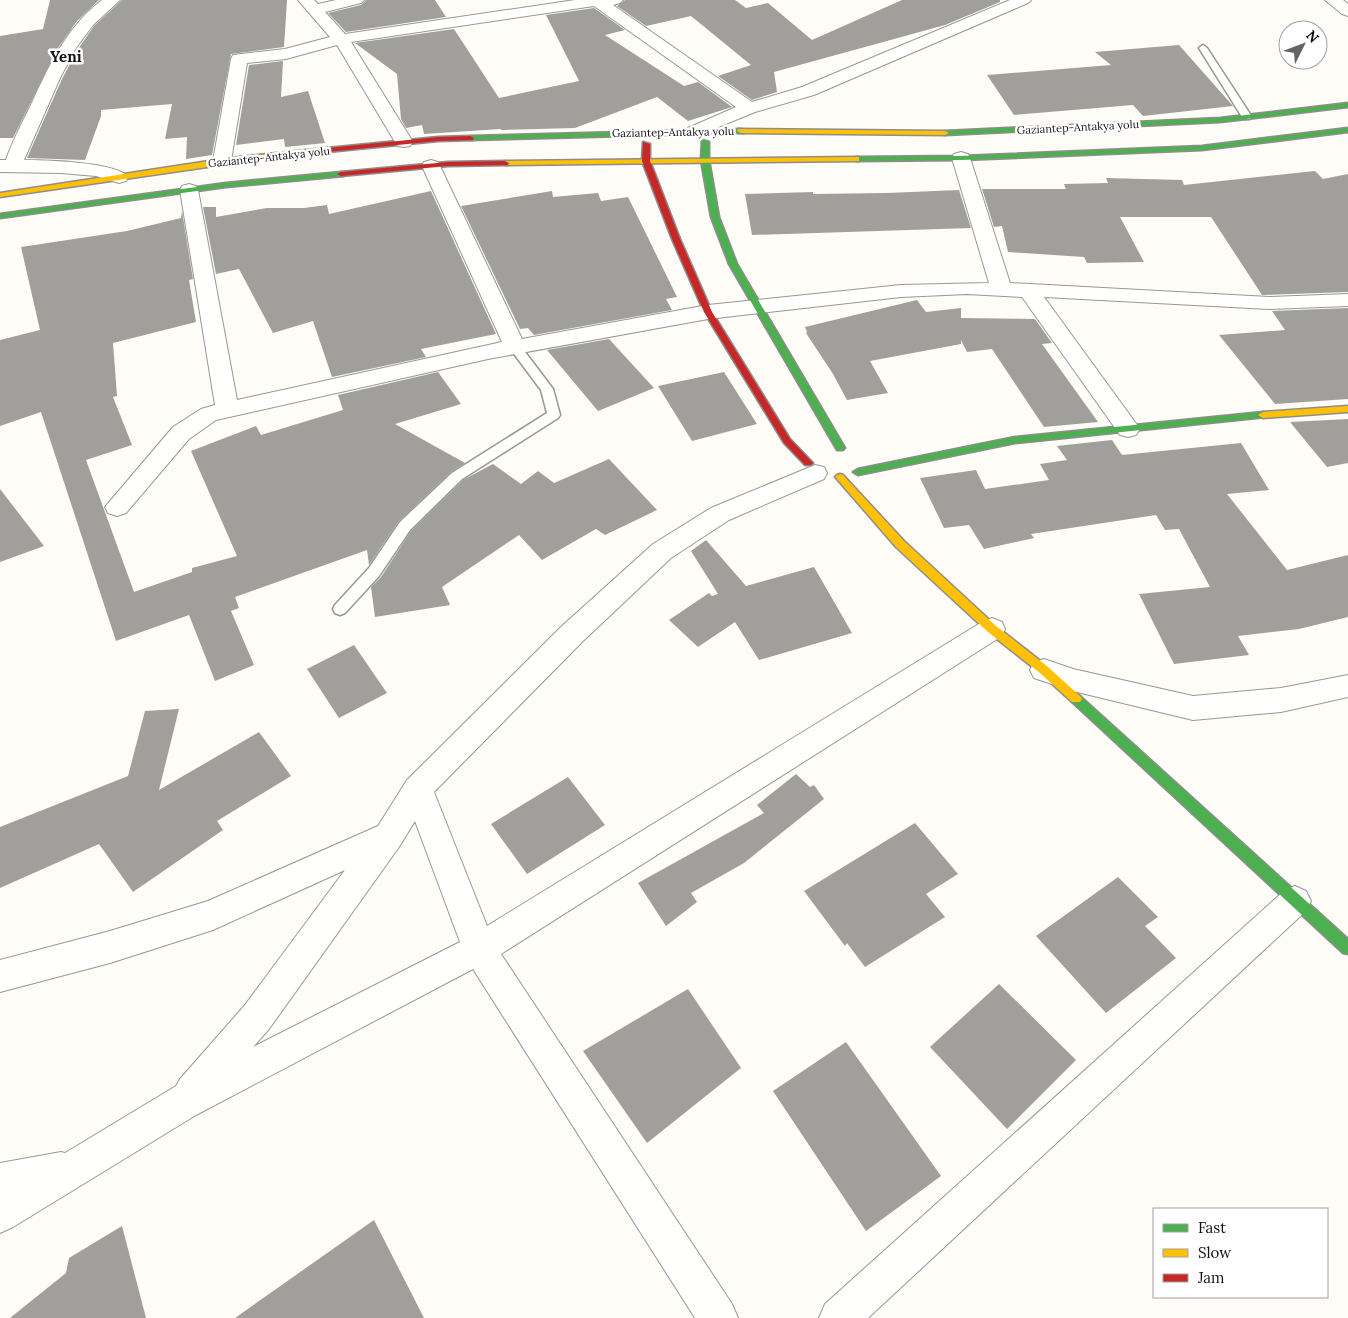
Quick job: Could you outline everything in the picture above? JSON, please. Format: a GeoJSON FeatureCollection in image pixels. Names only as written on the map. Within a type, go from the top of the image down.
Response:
{"type":"FeatureCollection","features":[{"type":"Feature","properties":{"kind":"main road","name":"Gaziantep-Antakya yolu"},"geometry":{"type":"LineString","coordinates":[[0,195],[222,161],[438,139],[699,131],[970,133],[1220,120],[1348,104]]}},
{"type":"Feature","properties":{"kind":"main road","name":"Gaziantep-Antakya yolu"},"geometry":{"type":"LineString","coordinates":[[0,216],[189,190],[431,166],[705,160],[961,158],[1202,148],[1348,130]]}},
{"type":"Feature","properties":{"kind":"main road"},"geometry":{"type":"LineString","coordinates":[[699,131],[715,216],[733,264],[846,457],[848,473],[820,466]]}},
{"type":"Feature","properties":{"kind":"main road"},"geometry":{"type":"LineString","coordinates":[[647,132],[646,161],[676,239],[708,312],[787,441],[820,466],[900,544],[992,629],[1044,670],[1348,948]]}},
{"type":"Feature","properties":{"kind":"main road"},"geometry":{"type":"LineString","coordinates":[[846,457],[1295,412],[1348,409]]}},
{"type":"Feature","properties":{"kind":"street"},"geometry":{"type":"LineString","coordinates":[[112,0],[102,6],[84,24],[61,58],[7,160],[100,170],[119,177]]}},
{"type":"Feature","properties":{"kind":"street"},"geometry":{"type":"LineString","coordinates":[[310,5],[356,0]]}},
{"type":"Feature","properties":{"kind":"street"},"geometry":{"type":"LineString","coordinates":[[222,161],[239,59],[286,54],[341,39],[507,16],[597,1],[615,0]]}},
{"type":"Feature","properties":{"kind":"street"},"geometry":{"type":"LineString","coordinates":[[699,131],[749,108],[808,91],[1023,0]]}},
{"type":"Feature","properties":{"kind":"street"},"geometry":{"type":"LineString","coordinates":[[1333,0],[1348,11]]}},
{"type":"Feature","properties":{"kind":"street"},"geometry":{"type":"LineString","coordinates":[[597,1],[749,108]]}},
{"type":"Feature","properties":{"kind":"street"},"geometry":{"type":"LineString","coordinates":[[310,5],[341,39],[404,142]]}},
{"type":"Feature","properties":{"kind":"street"},"geometry":{"type":"LineString","coordinates":[[961,158],[1002,290]]}},
{"type":"Feature","properties":{"kind":"street"},"geometry":{"type":"LineString","coordinates":[[431,166],[515,347]]}},
{"type":"Feature","properties":{"kind":"street"},"geometry":{"type":"LineString","coordinates":[[189,190],[227,409]]}},
{"type":"Feature","properties":{"kind":"street"},"geometry":{"type":"LineString","coordinates":[[117,507],[181,433],[209,414],[515,347],[708,312],[901,292],[967,288],[1269,303],[1348,300]]}},
{"type":"Feature","properties":{"kind":"street"},"geometry":{"type":"LineString","coordinates":[[1029,291],[1128,429]]}},
{"type":"Feature","properties":{"kind":"street"},"geometry":{"type":"LineString","coordinates":[[183,1102],[257,1017],[388,837],[418,789],[572,634],[662,552],[720,514],[820,466]]}},
{"type":"Feature","properties":{"kind":"street"},"geometry":{"type":"LineString","coordinates":[[0,1214],[183,1102],[479,949],[992,629]]}},
{"type":"Feature","properties":{"kind":"street"},"geometry":{"type":"LineString","coordinates":[[1044,670],[1072,680],[1193,708],[1281,700],[1348,686]]}},
{"type":"Feature","properties":{"kind":"street"},"geometry":{"type":"LineString","coordinates":[[418,789],[479,949],[718,1318]]}},
{"type":"Feature","properties":{"kind":"street"},"geometry":{"type":"LineString","coordinates":[[0,976],[110,947],[213,915],[388,837]]}},
{"type":"Feature","properties":{"kind":"street"},"geometry":{"type":"LineString","coordinates":[[839,1318],[1295,901]]}},
{"type":"Feature","properties":{"kind":"street"},"geometry":{"type":"LineString","coordinates":[[0,1182],[80,1166]]}},
{"type":"Feature","properties":{"kind":"lane"},"geometry":{"type":"LineString","coordinates":[[1202,48],[1247,117]]}},
{"type":"Feature","properties":{"kind":"lane"},"geometry":{"type":"LineString","coordinates":[[340,609],[374,572],[405,526],[457,476],[554,415],[547,389],[515,347]]}},
{"type":"Feature","properties":{"kind":"building"},"geometry":{"type":"Polygon","coordinates":[[[50,0],[99,0],[77,21],[58,48],[13,138],[0,138],[0,36],[43,29],[50,0]]]}},
{"type":"Feature","properties":{"kind":"building"},"geometry":{"type":"Polygon","coordinates":[[[122,0],[287,0],[284,47],[231,54],[212,155],[186,159],[187,137],[165,139],[172,104],[101,110],[101,116],[85,160],[27,158],[62,79],[78,49],[94,26],[122,0]]]}},
{"type":"Feature","properties":{"kind":"building"},"geometry":{"type":"Polygon","coordinates":[[[366,0],[435,0],[446,17],[346,32],[328,13],[361,5],[366,0]]]}},
{"type":"Feature","properties":{"kind":"building"},"geometry":{"type":"Polygon","coordinates":[[[625,0],[735,0],[746,8],[768,3],[812,40],[902,0],[1000,0],[1000,2],[945,25],[774,72],[777,92],[752,100],[718,76],[751,65],[691,16],[646,26],[617,6],[625,0]]]}},
{"type":"Feature","properties":{"kind":"building"},"geometry":{"type":"Polygon","coordinates":[[[594,8],[625,30],[605,35],[684,86],[698,82],[732,107],[688,121],[657,97],[575,128],[500,129],[424,134],[422,125],[406,128],[401,119],[397,74],[355,43],[454,29],[499,98],[579,81],[546,15],[594,8]]]}},
{"type":"Feature","properties":{"kind":"building"},"geometry":{"type":"Polygon","coordinates":[[[1179,45],[1233,106],[1143,116],[1133,105],[1014,115],[987,75],[1111,65],[1095,52],[1179,45]]]}},
{"type":"Feature","properties":{"kind":"building"},"geometry":{"type":"Polygon","coordinates":[[[283,61],[281,97],[308,91],[325,143],[285,147],[284,139],[236,145],[249,65],[283,61]]]}},
{"type":"Feature","properties":{"kind":"building"},"geometry":{"type":"Polygon","coordinates":[[[1315,171],[1323,179],[1348,174],[1348,292],[1262,295],[1211,217],[1120,217],[1144,262],[1087,263],[1084,257],[1008,252],[1002,226],[994,227],[982,189],[1066,189],[1064,184],[1108,183],[1106,178],[1182,180],[1184,185],[1315,171]]]}},
{"type":"Feature","properties":{"kind":"building"},"geometry":{"type":"Polygon","coordinates":[[[959,190],[971,228],[752,235],[745,194],[813,192],[813,194],[887,193],[959,190]]]}},
{"type":"Feature","properties":{"kind":"building"},"geometry":{"type":"Polygon","coordinates":[[[431,191],[496,334],[421,349],[426,357],[332,377],[313,321],[273,333],[239,269],[216,274],[203,207],[216,207],[216,217],[267,208],[304,208],[327,205],[329,214],[431,191]]]}},
{"type":"Feature","properties":{"kind":"building"},"geometry":{"type":"Polygon","coordinates":[[[552,191],[553,197],[598,193],[601,201],[628,197],[677,297],[666,299],[672,310],[534,335],[528,328],[520,329],[461,206],[552,191]]]}},
{"type":"Feature","properties":{"kind":"building"},"geometry":{"type":"Polygon","coordinates":[[[182,211],[193,279],[189,280],[196,322],[113,343],[117,396],[113,397],[132,445],[86,460],[134,592],[192,572],[192,568],[237,556],[191,451],[256,426],[261,435],[343,410],[338,395],[438,372],[461,404],[395,424],[465,463],[451,472],[399,521],[369,565],[367,550],[235,597],[239,608],[231,611],[254,665],[215,681],[189,615],[116,641],[41,412],[0,426],[0,340],[40,330],[21,247],[127,231],[181,218],[182,211]]]}},
{"type":"Feature","properties":{"kind":"building"},"geometry":{"type":"Polygon","coordinates":[[[917,300],[926,312],[961,308],[961,318],[1035,319],[1052,343],[1042,344],[1098,422],[1044,427],[992,349],[967,352],[961,340],[961,344],[870,361],[888,393],[847,400],[833,374],[806,333],[805,327],[917,300]]]}},
{"type":"Feature","properties":{"kind":"building"},"geometry":{"type":"Polygon","coordinates":[[[1348,308],[1348,399],[1275,404],[1219,335],[1285,330],[1272,311],[1348,308]]]}},
{"type":"Feature","properties":{"kind":"building"},"geometry":{"type":"Polygon","coordinates":[[[609,339],[654,388],[598,411],[547,350],[609,339]]]}},
{"type":"Feature","properties":{"kind":"building"},"geometry":{"type":"Polygon","coordinates":[[[724,372],[757,424],[692,441],[658,386],[724,372]]]}},
{"type":"Feature","properties":{"kind":"building"},"geometry":{"type":"Polygon","coordinates":[[[1348,419],[1348,463],[1327,467],[1290,422],[1348,419]]]}},
{"type":"Feature","properties":{"kind":"building"},"geometry":{"type":"Polygon","coordinates":[[[1112,440],[1122,455],[1241,443],[1269,490],[1227,494],[1287,570],[1348,555],[1348,617],[1299,629],[1238,636],[1249,655],[1174,664],[1139,594],[1210,587],[1179,529],[1165,530],[1156,515],[1031,534],[1034,538],[984,549],[969,525],[944,528],[920,478],[976,470],[985,489],[1049,480],[1040,464],[1067,460],[1057,446],[1112,440]]]}},
{"type":"Feature","properties":{"kind":"building"},"geometry":{"type":"Polygon","coordinates":[[[609,459],[657,510],[605,535],[596,529],[542,560],[519,535],[442,587],[450,605],[375,617],[371,587],[381,577],[411,531],[463,480],[493,464],[521,484],[538,471],[554,483],[609,459]]]}},
{"type":"Feature","properties":{"kind":"building"},"geometry":{"type":"Polygon","coordinates":[[[0,489],[44,546],[0,562],[0,489]]]}},
{"type":"Feature","properties":{"kind":"building"},"geometry":{"type":"Polygon","coordinates":[[[706,540],[746,586],[814,567],[852,633],[759,660],[735,622],[698,647],[669,620],[709,593],[712,596],[718,594],[691,551],[706,540]]]}},
{"type":"Feature","properties":{"kind":"building"},"geometry":{"type":"Polygon","coordinates":[[[354,645],[387,693],[339,718],[307,669],[354,645]]]}},
{"type":"Feature","properties":{"kind":"building"},"geometry":{"type":"Polygon","coordinates":[[[179,709],[159,790],[259,732],[291,776],[217,821],[223,830],[133,892],[99,844],[0,888],[0,827],[128,776],[145,711],[179,709]]]}},
{"type":"Feature","properties":{"kind":"building"},"geometry":{"type":"Polygon","coordinates":[[[796,774],[810,787],[814,785],[824,799],[744,863],[691,893],[697,902],[666,926],[638,883],[764,813],[757,805],[796,774]]]}},
{"type":"Feature","properties":{"kind":"building"},"geometry":{"type":"Polygon","coordinates":[[[568,777],[605,825],[527,874],[491,824],[568,777]]]}},
{"type":"Feature","properties":{"kind":"building"},"geometry":{"type":"Polygon","coordinates":[[[915,823],[958,874],[926,894],[945,917],[865,967],[847,943],[845,946],[804,891],[915,823]]]}},
{"type":"Feature","properties":{"kind":"building"},"geometry":{"type":"Polygon","coordinates":[[[1118,877],[1158,917],[1145,926],[1176,958],[1106,1013],[1036,936],[1118,877]]]}},
{"type":"Feature","properties":{"kind":"building"},"geometry":{"type":"Polygon","coordinates":[[[999,984],[1076,1060],[1007,1129],[930,1047],[999,984]]]}},
{"type":"Feature","properties":{"kind":"building"},"geometry":{"type":"Polygon","coordinates":[[[688,989],[741,1068],[647,1143],[583,1051],[688,989]]]}},
{"type":"Feature","properties":{"kind":"building"},"geometry":{"type":"Polygon","coordinates":[[[846,1042],[941,1176],[866,1231],[773,1091],[846,1042]]]}},
{"type":"Feature","properties":{"kind":"building"},"geometry":{"type":"Polygon","coordinates":[[[374,1220],[424,1318],[235,1318],[374,1220]]]}},
{"type":"Feature","properties":{"kind":"building"},"geometry":{"type":"Polygon","coordinates":[[[122,1226],[146,1318],[10,1318],[66,1273],[69,1258],[122,1226]]]}},
{"type":"Feature","properties":{"kind":"traffic: fast"},"geometry":{"type":"LineString","coordinates":[[945,133],[1220,120],[1348,105]]}},
{"type":"Feature","properties":{"kind":"traffic: fast"},"geometry":{"type":"LineString","coordinates":[[856,159],[961,158],[1202,148],[1348,130]]}},
{"type":"Feature","properties":{"kind":"traffic: fast"},"geometry":{"type":"LineString","coordinates":[[470,138],[741,131]]}},
{"type":"Feature","properties":{"kind":"traffic: fast"},"geometry":{"type":"LineString","coordinates":[[705,142],[705,160],[715,217],[733,264],[840,448]]}},
{"type":"Feature","properties":{"kind":"traffic: fast"},"geometry":{"type":"LineString","coordinates":[[0,216],[226,185],[341,174]]}},
{"type":"Feature","properties":{"kind":"traffic: fast"},"geometry":{"type":"LineString","coordinates":[[858,472],[1015,440],[1263,415]]}},
{"type":"Feature","properties":{"kind":"traffic: fast"},"geometry":{"type":"LineString","coordinates":[[1076,699],[1348,948]]}},
{"type":"Feature","properties":{"kind":"traffic: slow"},"geometry":{"type":"LineString","coordinates":[[741,131],[945,133]]}},
{"type":"Feature","properties":{"kind":"traffic: slow"},"geometry":{"type":"LineString","coordinates":[[0,195],[222,161],[267,156]]}},
{"type":"Feature","properties":{"kind":"traffic: slow"},"geometry":{"type":"LineString","coordinates":[[505,163],[856,159]]}},
{"type":"Feature","properties":{"kind":"traffic: slow"},"geometry":{"type":"LineString","coordinates":[[1263,415],[1348,409]]}},
{"type":"Feature","properties":{"kind":"traffic: slow"},"geometry":{"type":"LineString","coordinates":[[840,477],[900,544],[992,629],[1044,670],[1076,699]]}},
{"type":"Feature","properties":{"kind":"traffic: jam"},"geometry":{"type":"LineString","coordinates":[[267,156],[438,139],[470,138]]}},
{"type":"Feature","properties":{"kind":"traffic: jam"},"geometry":{"type":"LineString","coordinates":[[646,144],[646,161],[676,239],[708,312],[787,441],[808,463]]}},
{"type":"Feature","properties":{"kind":"traffic: jam"},"geometry":{"type":"LineString","coordinates":[[341,174],[448,164],[505,163]]}},
{"type":"Feature","properties":{"kind":"district","name":"Yeni"},"geometry":{"type":"Point","coordinates":[66,56]}}]}
